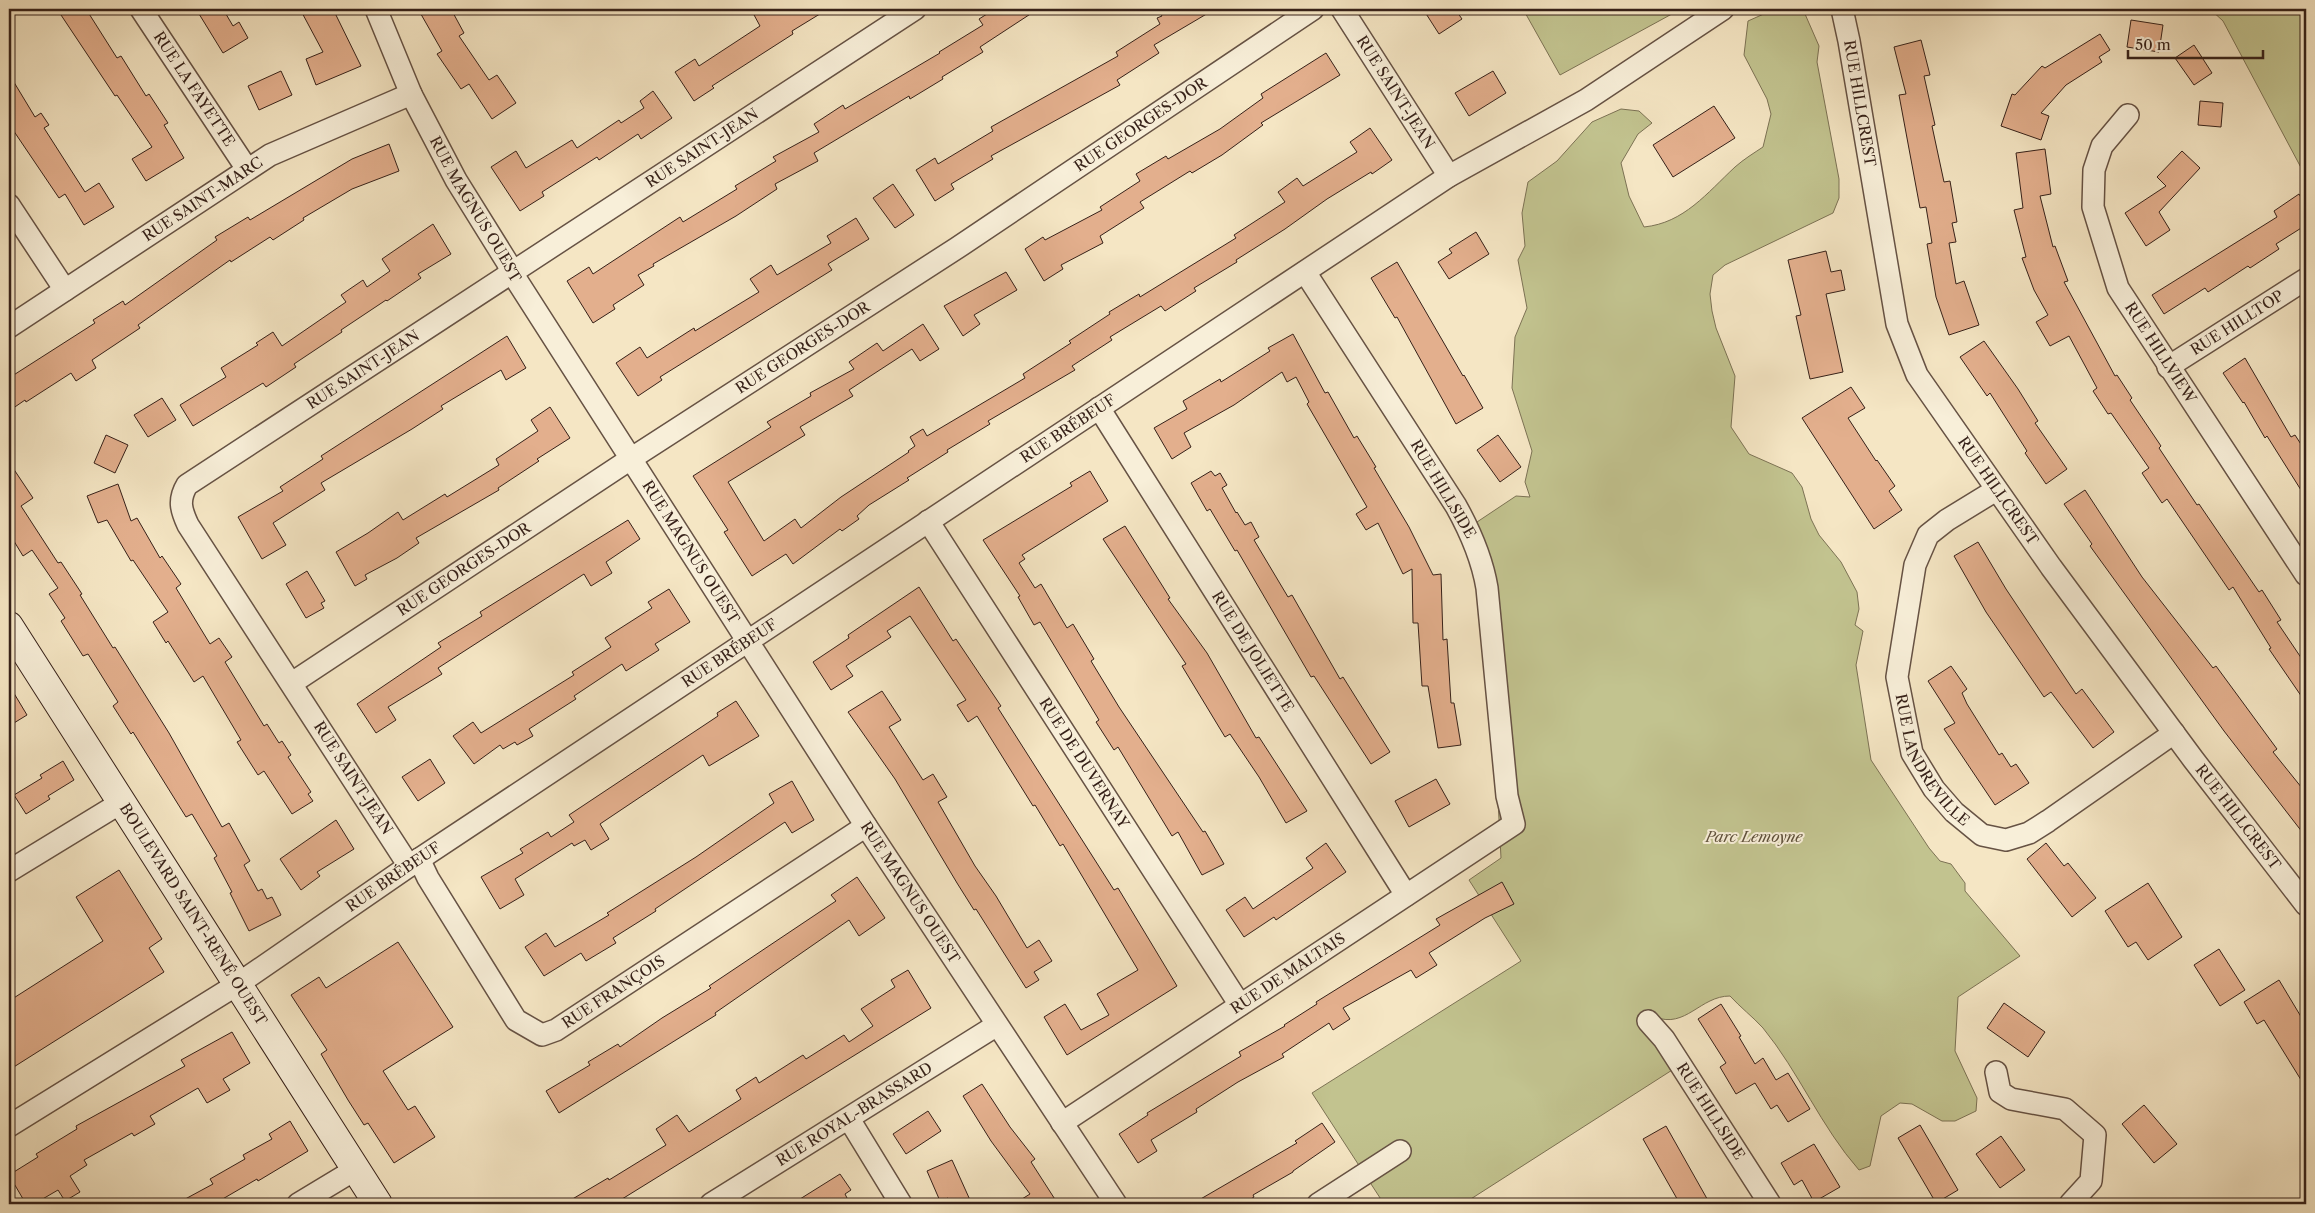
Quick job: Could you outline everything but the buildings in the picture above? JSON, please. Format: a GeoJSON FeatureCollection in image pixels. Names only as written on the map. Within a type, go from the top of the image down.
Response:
{"type":"FeatureCollection","features":[{"type":"Feature","properties":{"kind":"street","name":"RUE LA FAYETTE"},"geometry":{"type":"LineString","coordinates":[[141,9],[247,169]]}},
{"type":"Feature","properties":{"kind":"street","name":"RUE MAGNUS OUEST"},"geometry":{"type":"LineString","coordinates":[[376,9],[411,94],[456,180],[512,273],[866,826],[1116,1204]]}},
{"type":"Feature","properties":{"kind":"street","name":"RUE SAINT-JEAN"},"geometry":{"type":"LineString","coordinates":[[414,862],[292,683],[188,525],[181,510],[181,495],[187,485],[915,9]]}},
{"type":"Feature","properties":{"kind":"street","name":"RUE GEORGES-DOR"},"geometry":{"type":"LineString","coordinates":[[292,683],[632,458],[949,253],[1313,9]]}},
{"type":"Feature","properties":{"kind":"street","name":"RUE SAINT-JEAN"},"geometry":{"type":"LineString","coordinates":[[1342,9],[1450,176]]}},
{"type":"Feature","properties":{"kind":"street"},"geometry":{"type":"LineString","coordinates":[[1450,176],[1586,100],[1723,9]]}},
{"type":"Feature","properties":{"kind":"street","name":"RUE HILLCREST"},"geometry":{"type":"LineString","coordinates":[[1842,9],[1851,51],[1897,324],[1916,375],[1996,490],[2174,732],[2306,905]]}},
{"type":"Feature","properties":{"kind":"street","name":"RUE SAINT-MARC"},"geometry":{"type":"LineString","coordinates":[[9,327],[247,169],[286,147],[411,94]]}},
{"type":"Feature","properties":{"kind":"street","name":"RUE HILLVIEW"},"geometry":{"type":"LineString","coordinates":[[2128,115],[2102,146],[2094,170],[2093,207],[2118,288],[2168,367],[2224,447],[2306,575]]}},
{"type":"Feature","properties":{"kind":"street","name":"RUE BRÉBEUF"},"geometry":{"type":"LineString","coordinates":[[9,1126],[238,984],[414,862],[1450,176]]}},
{"type":"Feature","properties":{"kind":"street"},"geometry":{"type":"LineString","coordinates":[[9,205],[65,290]]}},
{"type":"Feature","properties":{"kind":"street","name":"RUE HILLSIDE"},"geometry":{"type":"LineString","coordinates":[[1305,272],[1456,506],[1476,544],[1488,588],[1507,796],[1514,824]]}},
{"type":"Feature","properties":{"kind":"street","name":"RUE HILLTOP"},"geometry":{"type":"LineString","coordinates":[[2168,367],[2306,279]]}},
{"type":"Feature","properties":{"kind":"street","name":"RUE DE JOLIETTE"},"geometry":{"type":"LineString","coordinates":[[1098,408],[1406,895]]}},
{"type":"Feature","properties":{"kind":"street","name":"RUE LANDREVILLE"},"geometry":{"type":"LineString","coordinates":[[1996,490],[1947,520],[1928,535],[1914,565],[1897,677],[1912,753],[1934,789],[1954,812],[1982,835],[2006,840],[2029,832],[2048,821],[2174,732]]}},
{"type":"Feature","properties":{"kind":"street","name":"RUE DE DUVERNAY"},"geometry":{"type":"LineString","coordinates":[[928,521],[1240,1005]]}},
{"type":"Feature","properties":{"kind":"street","name":"BOULEVARD SAINT-RENÉ OUEST"},"geometry":{"type":"LineString","coordinates":[[9,626],[378,1204]]}},
{"type":"Feature","properties":{"kind":"street"},"geometry":{"type":"LineString","coordinates":[[9,871],[122,802]]}},
{"type":"Feature","properties":{"kind":"street","name":"RUE DE MALTAIS"},"geometry":{"type":"LineString","coordinates":[[1062,1122],[1514,824]]}},
{"type":"Feature","properties":{"kind":"street","name":"RUE FRANÇOIS"},"geometry":{"type":"LineString","coordinates":[[414,862],[428,878],[516,1020],[542,1035],[556,1030],[866,826]]}},
{"type":"Feature","properties":{"kind":"street","name":"RUE HILLSIDE"},"geometry":{"type":"LineString","coordinates":[[1648,1021],[1664,1039],[1770,1204]]}},
{"type":"Feature","properties":{"kind":"street","name":"RUE ROYAL-BRASSARD"},"geometry":{"type":"LineString","coordinates":[[711,1204],[998,1025]]}},
{"type":"Feature","properties":{"kind":"street"},"geometry":{"type":"LineString","coordinates":[[1996,1072],[2000,1092],[2011,1100],[2065,1109],[2095,1135],[2091,1181],[2070,1204]]}},
{"type":"Feature","properties":{"kind":"street"},"geometry":{"type":"LineString","coordinates":[[849,1119],[901,1204]]}},
{"type":"Feature","properties":{"kind":"street"},"geometry":{"type":"LineString","coordinates":[[1318,1204],[1400,1151]]}},
{"type":"Feature","properties":{"kind":"street"},"geometry":{"type":"LineString","coordinates":[[298,1204],[356,1169]]}},
{"type":"Feature","properties":{"kind":"green space"},"geometry":{"type":"Polygon","coordinates":[[[1523,9],[1681,9],[1560,75],[1523,9]]]}},
{"type":"Feature","properties":{"kind":"green space","name":"Parc Lemoyne"},"geometry":{"type":"Polygon","coordinates":[[[1775,9],[1799,9],[1805,14],[1819,46],[1817,62],[1839,179],[1839,198],[1833,213],[1725,265],[1713,275],[1710,294],[1712,311],[1716,328],[1735,376],[1731,427],[1749,454],[1792,473],[1802,487],[1811,519],[1819,535],[1841,562],[1857,592],[1859,609],[1855,625],[1863,631],[1856,665],[1871,760],[1929,848],[1940,861],[1951,864],[1965,883],[1965,891],[2020,956],[1958,997],[1955,1051],[1977,1098],[1976,1111],[1955,1121],[1942,1121],[1912,1104],[1900,1103],[1881,1116],[1870,1166],[1859,1170],[1833,1136],[1788,1063],[1763,1028],[1730,996],[1719,997],[1676,1019],[1666,1020],[1655,1017],[1680,1065],[1463,1204],[1384,1204],[1312,1093],[1521,961],[1469,880],[1501,858],[1487,588],[1468,528],[1516,496],[1530,497],[1525,482],[1532,451],[1512,388],[1515,337],[1527,308],[1518,260],[1525,246],[1522,213],[1528,182],[1557,161],[1592,122],[1621,109],[1639,111],[1652,123],[1638,134],[1621,163],[1629,196],[1644,227],[1671,220],[1683,213],[1738,164],[1763,147],[1771,114],[1767,99],[1744,55],[1748,21],[1775,9]]]}},
{"type":"Feature","properties":{"kind":"green space"},"geometry":{"type":"Polygon","coordinates":[[[2210,9],[2306,9],[2306,177],[2223,21],[2210,9]]]}}]}
